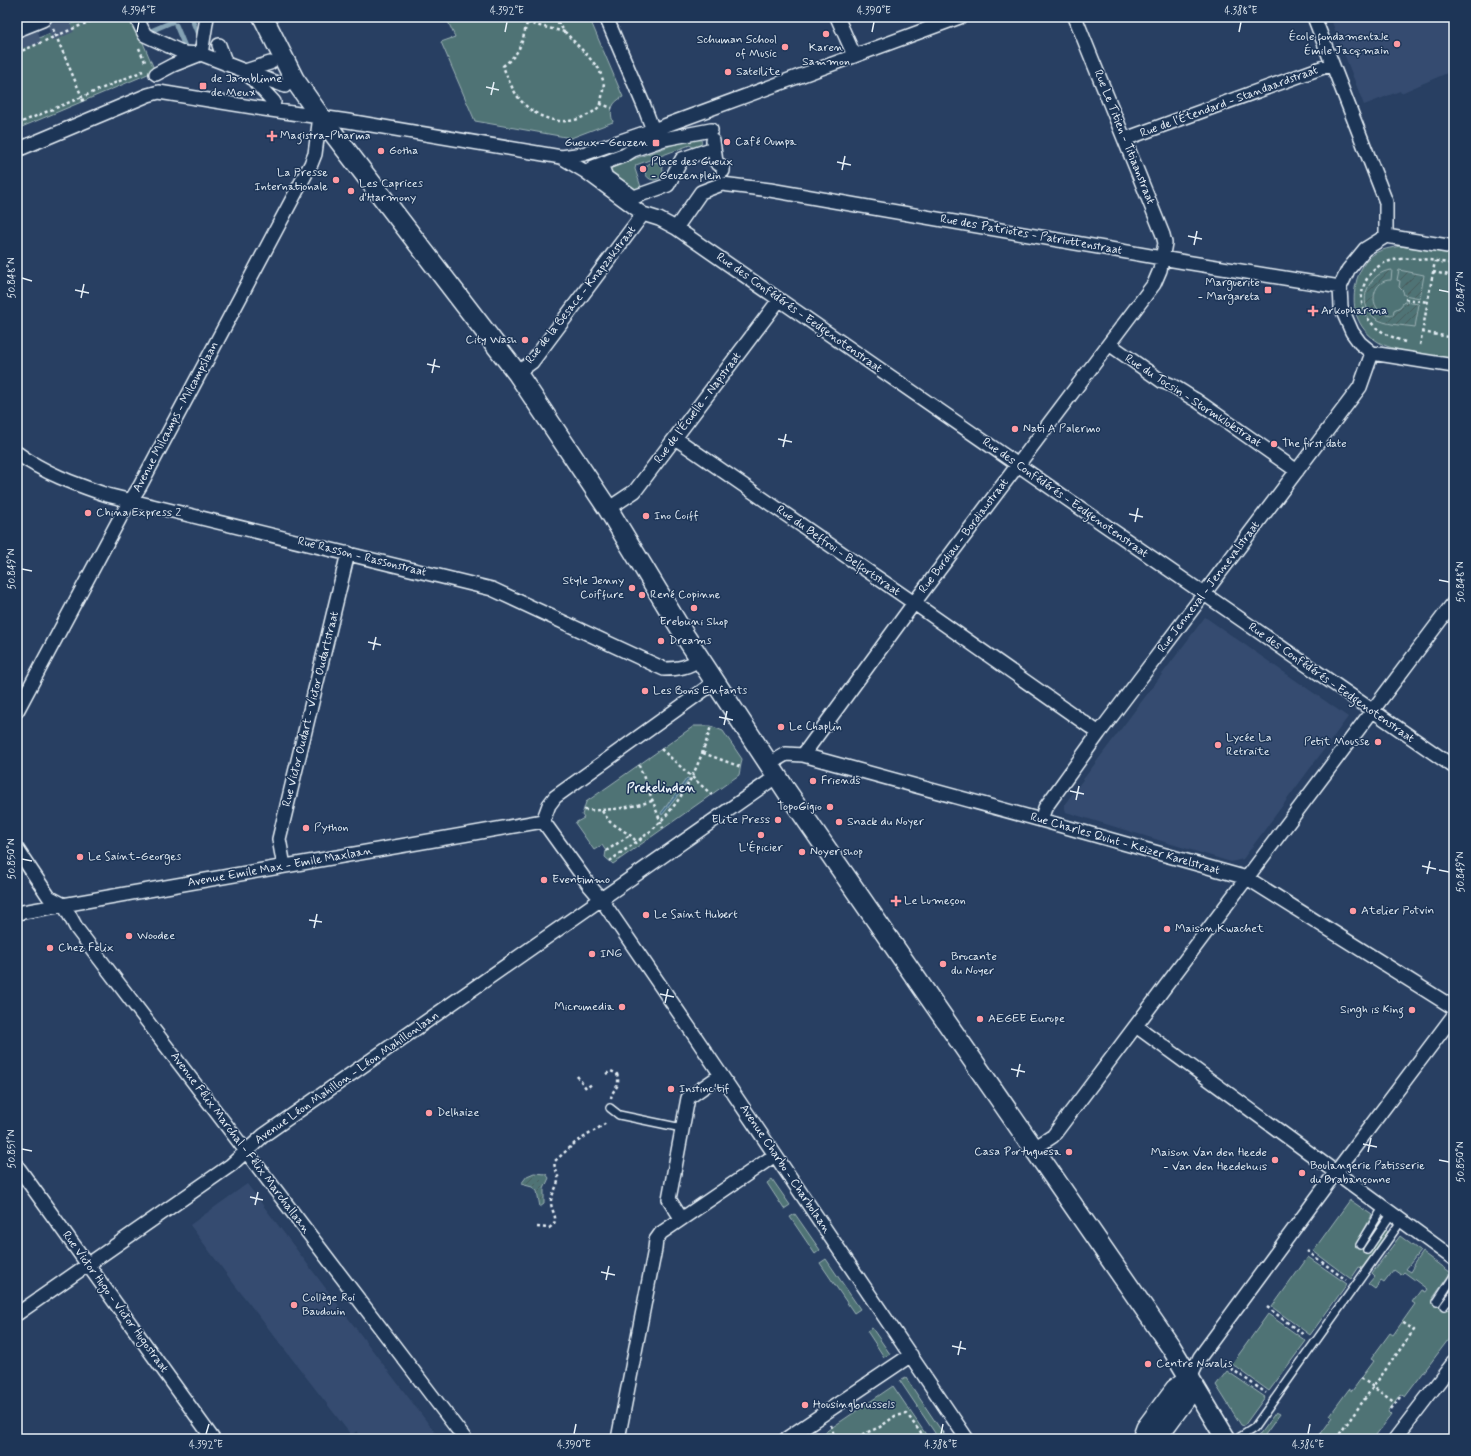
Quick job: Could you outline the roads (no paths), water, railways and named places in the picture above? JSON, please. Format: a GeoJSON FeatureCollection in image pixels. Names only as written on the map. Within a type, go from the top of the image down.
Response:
{"type":"FeatureCollection","features":[{"type":"Feature","properties":{"kind":"street"},"geometry":{"type":"LineString","coordinates":[[17,27],[42,17]]}},
{"type":"Feature","properties":{"kind":"street"},"geometry":{"type":"LineString","coordinates":[[136,17],[145,36],[184,53],[201,54],[245,71],[270,63]]}},
{"type":"Feature","properties":{"kind":"street"},"geometry":{"type":"LineString","coordinates":[[201,54],[207,17]]}},
{"type":"Feature","properties":{"kind":"street"},"geometry":{"type":"LineString","coordinates":[[263,17],[294,79],[320,116],[518,373],[608,509],[700,659],[773,770],[1171,1347],[1226,1439]]}},
{"type":"Feature","properties":{"kind":"street"},"geometry":{"type":"LineString","coordinates":[[606,17],[653,130]]}},
{"type":"Feature","properties":{"kind":"street"},"geometry":{"type":"LineString","coordinates":[[837,17],[854,55]]}},
{"type":"Feature","properties":{"kind":"street"},"geometry":{"type":"LineString","coordinates":[[17,150],[148,95],[159,92],[264,110],[320,116],[561,157],[583,154],[653,130],[960,17]]}},
{"type":"Feature","properties":{"kind":"street","name":"Rue Le Titien - Titiaanstraat"},"geometry":{"type":"LineString","coordinates":[[1075,17],[1163,235],[1165,243],[1162,258]]}},
{"type":"Feature","properties":{"kind":"street"},"geometry":{"type":"LineString","coordinates":[[1314,17],[1386,202],[1386,236]]}},
{"type":"Feature","properties":{"kind":"street"},"geometry":{"type":"LineString","coordinates":[[219,45],[226,64]]}},
{"type":"Feature","properties":{"kind":"street"},"geometry":{"type":"LineString","coordinates":[[154,69],[173,65],[201,54]]}},
{"type":"Feature","properties":{"kind":"street","name":"Rue de l'Étendard - Standaardstraat"},"geometry":{"type":"LineString","coordinates":[[1125,139],[1332,64]]}},
{"type":"Feature","properties":{"kind":"street","name":"Avenue Milcamps - Milcampslaan"},"geometry":{"type":"LineString","coordinates":[[17,712],[311,164],[315,154],[320,116]]}},
{"type":"Feature","properties":{"kind":"street"},"geometry":{"type":"LineString","coordinates":[[561,157],[586,172],[643,214],[659,219],[676,228],[701,192],[722,177],[723,167],[716,162],[714,148],[710,128],[664,139],[633,150],[625,155],[596,166],[606,177],[634,197],[668,185],[682,159],[714,148]]}},
{"type":"Feature","properties":{"kind":"street","name":"Rue des Patriotes - Patriottenstraat"},"geometry":{"type":"LineString","coordinates":[[722,177],[770,190],[1162,258],[1340,287]]}},
{"type":"Feature","properties":{"kind":"street","name":"Rue de la Besace - Knapzakstraat"},"geometry":{"type":"LineString","coordinates":[[518,373],[532,362],[643,214]]}},
{"type":"Feature","properties":{"kind":"street","name":"Rue des Confédérés - Eedgenotenstraat"},"geometry":{"type":"LineString","coordinates":[[676,228],[1454,768]]}},
{"type":"Feature","properties":{"kind":"street"},"geometry":{"type":"LineString","coordinates":[[1454,247],[1386,236],[1365,249],[1348,270],[1340,287],[1341,307],[1352,332],[1360,343],[1372,353],[1454,366]]}},
{"type":"Feature","properties":{"kind":"street","name":"Rue Bordiau - Bordiaustraat"},"geometry":{"type":"LineString","coordinates":[[803,755],[914,603],[1154,284],[1160,270],[1162,258]]}},
{"type":"Feature","properties":{"kind":"street","name":"Rue de l'Écuelle - Napstraat"},"geometry":{"type":"LineString","coordinates":[[608,509],[635,491],[779,300]]}},
{"type":"Feature","properties":{"kind":"street","name":"Rue du Tocsin - Stormklokstraat"},"geometry":{"type":"LineString","coordinates":[[1109,344],[1163,382],[1170,383],[1196,400],[1297,471]]}},
{"type":"Feature","properties":{"kind":"street","name":"Rue Jenneval - Jennevalstraat"},"geometry":{"type":"LineString","coordinates":[[1041,820],[1045,808],[1099,732],[1360,387],[1372,353]]}},
{"type":"Feature","properties":{"kind":"street","name":"Rue du Beffroi - Belfortstraat"},"geometry":{"type":"LineString","coordinates":[[675,438],[1099,732]]}},
{"type":"Feature","properties":{"kind":"street","name":"Rue Rasson - Rassonstraat"},"geometry":{"type":"LineString","coordinates":[[17,453],[58,477],[107,495],[492,589],[648,662],[664,668],[684,668],[700,659]]}},
{"type":"Feature","properties":{"kind":"street","name":"Rue Victor Oudart - Victor Oudartstraat"},"geometry":{"type":"LineString","coordinates":[[284,866],[279,839],[348,553]]}},
{"type":"Feature","properties":{"kind":"street"},"geometry":{"type":"LineString","coordinates":[[1033,1149],[1053,1136],[1454,602]]}},
{"type":"Feature","properties":{"kind":"street"},"geometry":{"type":"LineString","coordinates":[[543,821],[549,805],[555,797],[715,682]]}},
{"type":"Feature","properties":{"kind":"street","name":"Rue Charles Quint - Keizer Karelstraat"},"geometry":{"type":"LineString","coordinates":[[773,770],[786,754],[803,755],[1247,878],[1454,1008]]}},
{"type":"Feature","properties":{"kind":"street","name":"Avenue Léon Mahillon - Léon Mahillonlaan"},"geometry":{"type":"LineString","coordinates":[[17,1314],[230,1165],[264,1135],[602,899],[773,770]]}},
{"type":"Feature","properties":{"kind":"street","name":"Avenue Emile Max - Emile Maxlaan"},"geometry":{"type":"LineString","coordinates":[[17,914],[543,821]]}},
{"type":"Feature","properties":{"kind":"street","name":"Avenue Charbo - Charbolaan"},"geometry":{"type":"LineString","coordinates":[[543,821],[581,874],[602,899],[911,1355],[966,1439]]}},
{"type":"Feature","properties":{"kind":"street","name":"Avenue Félix Marchal - Félix Marchallaan"},"geometry":{"type":"LineString","coordinates":[[17,849],[49,897],[64,905],[77,929],[466,1439]]}},
{"type":"Feature","properties":{"kind":"street"},"geometry":{"type":"LineString","coordinates":[[1153,1439],[1158,1436],[1189,1394],[1190,1378],[1200,1357],[1454,1015]]}},
{"type":"Feature","properties":{"kind":"street"},"geometry":{"type":"LineString","coordinates":[[1136,1026],[1454,1259]]}},
{"type":"Feature","properties":{"kind":"street"},"geometry":{"type":"LineString","coordinates":[[681,1218],[668,1199],[688,1098],[721,1074]]}},
{"type":"Feature","properties":{"kind":"street"},"geometry":{"type":"LineString","coordinates":[[618,1439],[656,1240],[661,1233],[681,1218],[775,1155]]}},
{"type":"Feature","properties":{"kind":"street","name":"Rue Victor Hugo - Victor Hugostraat"},"geometry":{"type":"LineString","coordinates":[[17,1166],[213,1439]]}},
{"type":"Feature","properties":{"kind":"street"},"geometry":{"type":"LineString","coordinates":[[786,1439],[911,1355]]}},
{"type":"Feature","properties":{"kind":"street"},"geometry":{"type":"LineString","coordinates":[[1395,1439],[1454,1362]]}},
{"type":"Feature","properties":{"kind":"street"},"geometry":{"type":"LineString","coordinates":[[1142,1439],[1146,1428],[1175,1388],[1190,1378]]}},
{"type":"Feature","properties":{"kind":"lane"},"geometry":{"type":"LineString","coordinates":[[610,1108],[619,1115],[682,1128]]}},
{"type":"Feature","properties":{"kind":"lane"},"geometry":{"type":"LineString","coordinates":[[1360,1245],[1393,1213]]}},
{"type":"Feature","properties":{"kind":"lane"},"geometry":{"type":"LineString","coordinates":[[1367,1250],[1393,1213]]}},
{"type":"Feature","properties":{"kind":"lane"},"geometry":{"type":"LineString","coordinates":[[1237,1439],[1254,1428],[1356,1287],[1393,1213]]}},
{"type":"Feature","properties":{"kind":"lane"},"geometry":{"type":"LineString","coordinates":[[1437,1302],[1454,1276]]}},
{"type":"Feature","properties":{"kind":"lane"},"geometry":{"type":"LineString","coordinates":[[1444,1306],[1454,1293]]}},
{"type":"Feature","properties":{"kind":"water"},"geometry":{"type":"Polygon","coordinates":[[[687,778],[689,779],[662,815],[661,813],[687,778]]]}},
{"type":"Feature","properties":{"kind":"waterway"},"geometry":{"type":"LineString","coordinates":[[191,17],[199,37]]}},
{"type":"Feature","properties":{"kind":"waterway"},"geometry":{"type":"LineString","coordinates":[[146,33],[172,22]]}},
{"type":"Feature","properties":{"kind":"waterway"},"geometry":{"type":"LineString","coordinates":[[176,25],[186,49]]}},
{"type":"Feature","properties":{"kind":"tunnel"},"geometry":{"type":"LineString","coordinates":[[17,38],[53,29],[80,17]]}},
{"type":"Feature","properties":{"kind":"place","name":"Karen Sammon"},"geometry":{"type":"Point","coordinates":[826,34]}},
{"type":"Feature","properties":{"kind":"place","name":"École fondamentale Émile Jacqmain"},"geometry":{"type":"Point","coordinates":[1397,44]}},
{"type":"Feature","properties":{"kind":"place","name":"Schuman School of Music"},"geometry":{"type":"Point","coordinates":[785,47]}},
{"type":"Feature","properties":{"kind":"place","name":"Satellite"},"geometry":{"type":"Point","coordinates":[728,72]}},
{"type":"Feature","properties":{"kind":"place","name":"de Jamblinne de Meux"},"geometry":{"type":"Point","coordinates":[203,86]}},
{"type":"Feature","properties":{"kind":"place","name":"Magistra-Pharma"},"geometry":{"type":"Point","coordinates":[272,136]}},
{"type":"Feature","properties":{"kind":"place","name":"Café Oumpa"},"geometry":{"type":"Point","coordinates":[727,142]}},
{"type":"Feature","properties":{"kind":"place","name":"Gueux - Geuzen"},"geometry":{"type":"Point","coordinates":[656,143]}},
{"type":"Feature","properties":{"kind":"place","name":"Gotha"},"geometry":{"type":"Point","coordinates":[381,151]}},
{"type":"Feature","properties":{"kind":"place","name":"Place des Gueux - Geuzenplein"},"geometry":{"type":"Point","coordinates":[643,169]}},
{"type":"Feature","properties":{"kind":"place","name":"La Presse Internationale"},"geometry":{"type":"Point","coordinates":[336,180]}},
{"type":"Feature","properties":{"kind":"place","name":"Les Caprices d'Harmony"},"geometry":{"type":"Point","coordinates":[351,191]}},
{"type":"Feature","properties":{"kind":"place","name":"Marguerite - Margareta"},"geometry":{"type":"Point","coordinates":[1268,290]}},
{"type":"Feature","properties":{"kind":"place","name":"Arkopharma"},"geometry":{"type":"Point","coordinates":[1313,311]}},
{"type":"Feature","properties":{"kind":"place","name":"City Wash"},"geometry":{"type":"Point","coordinates":[525,340]}},
{"type":"Feature","properties":{"kind":"place","name":"Nati A Palermo"},"geometry":{"type":"Point","coordinates":[1015,429]}},
{"type":"Feature","properties":{"kind":"place","name":"The first date"},"geometry":{"type":"Point","coordinates":[1274,444]}},
{"type":"Feature","properties":{"kind":"place","name":"China Express 2"},"geometry":{"type":"Point","coordinates":[88,513]}},
{"type":"Feature","properties":{"kind":"place","name":"Ino Coiff"},"geometry":{"type":"Point","coordinates":[646,516]}},
{"type":"Feature","properties":{"kind":"place","name":"Style Jenny Coiffure"},"geometry":{"type":"Point","coordinates":[632,588]}},
{"type":"Feature","properties":{"kind":"place","name":"René Copinne"},"geometry":{"type":"Point","coordinates":[642,595]}},
{"type":"Feature","properties":{"kind":"place","name":"Erebuni Shop"},"geometry":{"type":"Point","coordinates":[694,608]}},
{"type":"Feature","properties":{"kind":"place","name":"Dreams"},"geometry":{"type":"Point","coordinates":[661,641]}},
{"type":"Feature","properties":{"kind":"place","name":"Les Bons Enfants"},"geometry":{"type":"Point","coordinates":[645,691]}},
{"type":"Feature","properties":{"kind":"place","name":"Le Chaplin"},"geometry":{"type":"Point","coordinates":[781,727]}},
{"type":"Feature","properties":{"kind":"place","name":"Petit Mousse"},"geometry":{"type":"Point","coordinates":[1378,742]}},
{"type":"Feature","properties":{"kind":"place","name":"Lycée La Retraite"},"geometry":{"type":"Point","coordinates":[1218,745]}},
{"type":"Feature","properties":{"kind":"place","name":"Friends"},"geometry":{"type":"Point","coordinates":[813,781]}},
{"type":"Feature","properties":{"kind":"place","name":"TopoGigio"},"geometry":{"type":"Point","coordinates":[830,807]}},
{"type":"Feature","properties":{"kind":"place","name":"Elite Press"},"geometry":{"type":"Point","coordinates":[778,820]}},
{"type":"Feature","properties":{"kind":"place","name":"Snack du Noyer"},"geometry":{"type":"Point","coordinates":[839,822]}},
{"type":"Feature","properties":{"kind":"place","name":"Python"},"geometry":{"type":"Point","coordinates":[306,828]}},
{"type":"Feature","properties":{"kind":"place","name":"L'Épicier"},"geometry":{"type":"Point","coordinates":[761,835]}},
{"type":"Feature","properties":{"kind":"place","name":"Noyer shop"},"geometry":{"type":"Point","coordinates":[802,852]}},
{"type":"Feature","properties":{"kind":"place","name":"Le Saint-Georges"},"geometry":{"type":"Point","coordinates":[80,857]}},
{"type":"Feature","properties":{"kind":"place","name":"Eventimmo"},"geometry":{"type":"Point","coordinates":[544,880]}},
{"type":"Feature","properties":{"kind":"place","name":"Le Lumeçon"},"geometry":{"type":"Point","coordinates":[896,901]}},
{"type":"Feature","properties":{"kind":"place","name":"Atelier Potvin"},"geometry":{"type":"Point","coordinates":[1353,911]}},
{"type":"Feature","properties":{"kind":"place","name":"Le Saint Hubert"},"geometry":{"type":"Point","coordinates":[646,915]}},
{"type":"Feature","properties":{"kind":"place","name":"Maison Kwachet"},"geometry":{"type":"Point","coordinates":[1167,929]}},
{"type":"Feature","properties":{"kind":"place","name":"Woodee"},"geometry":{"type":"Point","coordinates":[129,936]}},
{"type":"Feature","properties":{"kind":"place","name":"Chez Felix"},"geometry":{"type":"Point","coordinates":[50,948]}},
{"type":"Feature","properties":{"kind":"place","name":"ING"},"geometry":{"type":"Point","coordinates":[592,954]}},
{"type":"Feature","properties":{"kind":"place","name":"Brocante du Noyer"},"geometry":{"type":"Point","coordinates":[943,964]}},
{"type":"Feature","properties":{"kind":"place","name":"Micromedia"},"geometry":{"type":"Point","coordinates":[622,1007]}},
{"type":"Feature","properties":{"kind":"place","name":"Singh is King"},"geometry":{"type":"Point","coordinates":[1412,1010]}},
{"type":"Feature","properties":{"kind":"place","name":"AEGEE Europe"},"geometry":{"type":"Point","coordinates":[980,1019]}},
{"type":"Feature","properties":{"kind":"place","name":"Instinc'tif"},"geometry":{"type":"Point","coordinates":[671,1089]}},
{"type":"Feature","properties":{"kind":"place","name":"Delhaize"},"geometry":{"type":"Point","coordinates":[429,1113]}},
{"type":"Feature","properties":{"kind":"place","name":"Casa Portuguesa"},"geometry":{"type":"Point","coordinates":[1069,1152]}},
{"type":"Feature","properties":{"kind":"place","name":"Maison Van den Heede - Van den Heedehuis"},"geometry":{"type":"Point","coordinates":[1275,1160]}},
{"type":"Feature","properties":{"kind":"place","name":"Boulangerie Patisserie du Brabançonne"},"geometry":{"type":"Point","coordinates":[1302,1173]}},
{"type":"Feature","properties":{"kind":"place","name":"Collège Roi Baudouin"},"geometry":{"type":"Point","coordinates":[294,1305]}},
{"type":"Feature","properties":{"kind":"place","name":"Centre Novalis"},"geometry":{"type":"Point","coordinates":[1148,1364]}},
{"type":"Feature","properties":{"kind":"place","name":"Housingbrussels"},"geometry":{"type":"Point","coordinates":[805,1405]}},
{"type":"Feature","properties":{"kind":"district","name":"Prekelinden"},"geometry":{"type":"Point","coordinates":[661,788]}}]}
